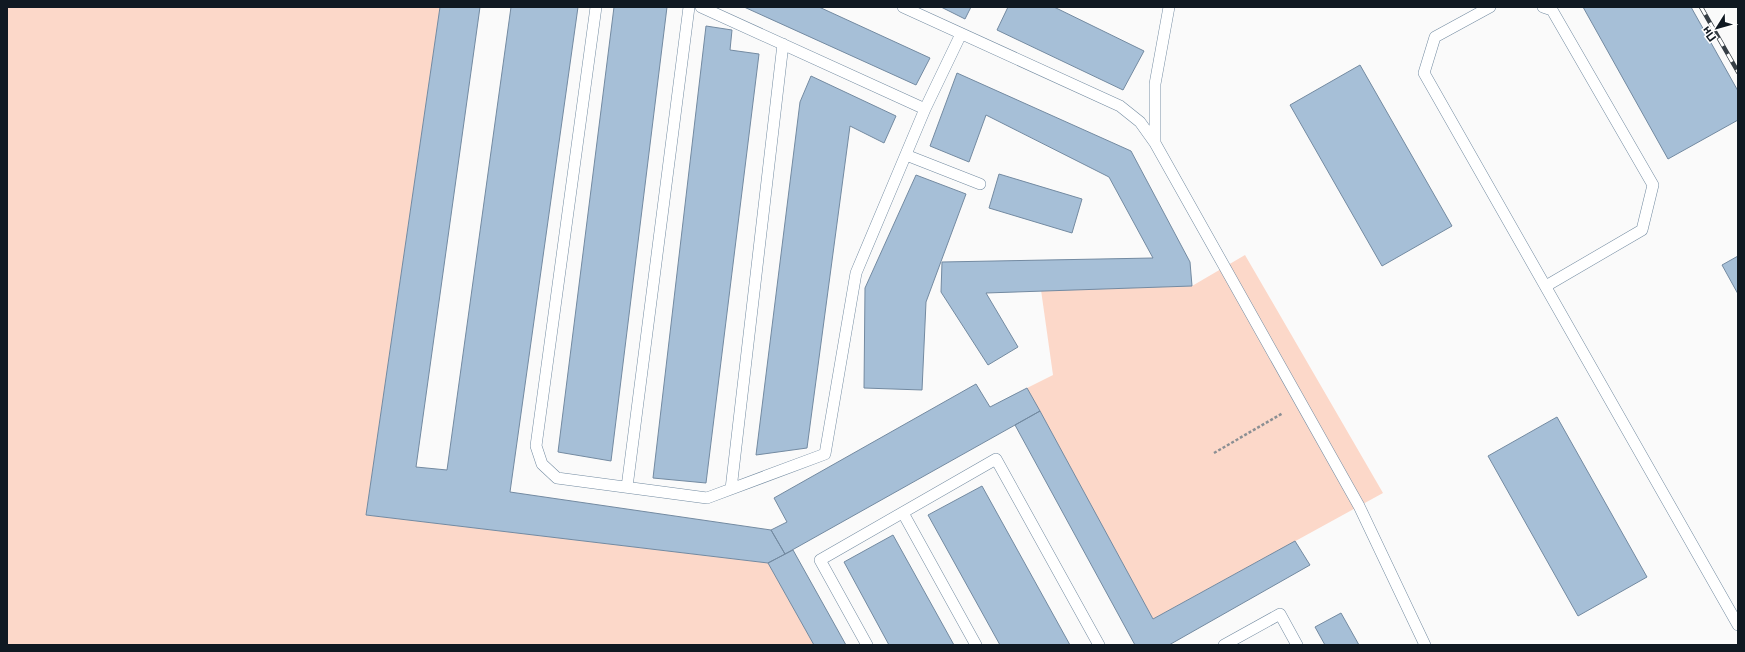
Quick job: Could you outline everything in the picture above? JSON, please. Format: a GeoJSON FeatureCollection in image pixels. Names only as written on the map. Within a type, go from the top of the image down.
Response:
{"type":"FeatureCollection","features":[{"type":"Feature","properties":{"kind":"lane"},"geometry":{"type":"LineString","coordinates":[[596,7],[536,446],[542,464],[557,478],[707,498],[825,454],[856,273],[925,109],[961,34]]}},
{"type":"Feature","properties":{"kind":"lane"},"geometry":{"type":"LineString","coordinates":[[627,487],[689,7]]}},
{"type":"Feature","properties":{"kind":"lane"},"geometry":{"type":"LineString","coordinates":[[701,7],[925,109]]}},
{"type":"Feature","properties":{"kind":"lane"},"geometry":{"type":"LineString","coordinates":[[902,7],[1120,106],[1140,122],[1155,142],[1359,506],[1425,645]]}},
{"type":"Feature","properties":{"kind":"lane"},"geometry":{"type":"LineString","coordinates":[[1155,142],[1155,84],[1169,7]]}},
{"type":"Feature","properties":{"kind":"lane"},"geometry":{"type":"LineString","coordinates":[[1490,7],[1435,37],[1424,73],[1738,625]]}},
{"type":"Feature","properties":{"kind":"lane"},"geometry":{"type":"LineString","coordinates":[[1543,7],[1552,10],[1654,185],[1642,230],[1546,286]]}},
{"type":"Feature","properties":{"kind":"lane"},"geometry":{"type":"LineString","coordinates":[[731,490],[783,44]]}},
{"type":"Feature","properties":{"kind":"lane"},"geometry":{"type":"LineString","coordinates":[[906,155],[980,184]]}},
{"type":"Feature","properties":{"kind":"lane"},"geometry":{"type":"LineString","coordinates":[[867,645],[820,560],[996,459],[1099,645]]}},
{"type":"Feature","properties":{"kind":"lane"},"geometry":{"type":"LineString","coordinates":[[903,513],[976,645]]}},
{"type":"Feature","properties":{"kind":"lane"},"geometry":{"type":"LineString","coordinates":[[1224,645],[1280,614],[1298,645]]}},
{"type":"Feature","properties":{"kind":"path"},"geometry":{"type":"LineString","coordinates":[[1214,454],[1301,402]]}},
{"type":"Feature","properties":{"kind":"shaded area"},"geometry":{"type":"Polygon","coordinates":[[[7,7],[440,7],[366,515],[768,563],[814,645],[7,645],[7,7]]]}},
{"type":"Feature","properties":{"kind":"shaded area"},"geometry":{"type":"Polygon","coordinates":[[[1245,255],[1383,493],[1153,619],[1027,388],[1053,375],[1041,290],[1192,286],[1245,255]]]}},
{"type":"Feature","properties":{"kind":"building"},"geometry":{"type":"Polygon","coordinates":[[[440,7],[480,7],[416,467],[447,470],[511,7],[578,7],[510,492],[771,530],[785,554],[768,563],[366,515],[440,7]]]}},
{"type":"Feature","properties":{"kind":"building"},"geometry":{"type":"Polygon","coordinates":[[[614,7],[667,7],[611,461],[558,452],[614,7]]]}},
{"type":"Feature","properties":{"kind":"building"},"geometry":{"type":"Polygon","coordinates":[[[744,7],[819,7],[930,58],[916,85],[744,7]]]}},
{"type":"Feature","properties":{"kind":"building"},"geometry":{"type":"Polygon","coordinates":[[[941,7],[971,7],[965,19],[941,7]]]}},
{"type":"Feature","properties":{"kind":"building"},"geometry":{"type":"Polygon","coordinates":[[[1008,7],[1054,7],[1144,51],[1123,90],[997,30],[1008,7]]]}},
{"type":"Feature","properties":{"kind":"building"},"geometry":{"type":"Polygon","coordinates":[[[1583,7],[1691,7],[1738,91],[1738,120],[1668,159],[1583,7]]]}},
{"type":"Feature","properties":{"kind":"building"},"geometry":{"type":"Polygon","coordinates":[[[706,26],[732,30],[730,50],[759,54],[706,483],[653,478],[706,26]]]}},
{"type":"Feature","properties":{"kind":"building"},"geometry":{"type":"Polygon","coordinates":[[[1360,65],[1452,226],[1382,266],[1290,105],[1360,65]]]}},
{"type":"Feature","properties":{"kind":"building"},"geometry":{"type":"Polygon","coordinates":[[[957,73],[1131,151],[1190,262],[1192,286],[986,293],[1018,347],[988,365],[941,292],[942,262],[1153,258],[1109,177],[986,115],[969,162],[930,146],[957,73]]]}},
{"type":"Feature","properties":{"kind":"building"},"geometry":{"type":"Polygon","coordinates":[[[811,76],[896,116],[884,143],[850,126],[807,448],[756,455],[800,102],[811,76]]]}},
{"type":"Feature","properties":{"kind":"building"},"geometry":{"type":"Polygon","coordinates":[[[999,174],[1082,199],[1072,233],[989,208],[999,174]]]}},
{"type":"Feature","properties":{"kind":"building"},"geometry":{"type":"Polygon","coordinates":[[[916,175],[966,194],[926,302],[922,390],[864,388],[865,288],[916,175]]]}},
{"type":"Feature","properties":{"kind":"building"},"geometry":{"type":"Polygon","coordinates":[[[1738,256],[1738,294],[1722,265],[1738,256]]]}},
{"type":"Feature","properties":{"kind":"building"},"geometry":{"type":"Polygon","coordinates":[[[976,384],[990,407],[1027,388],[1040,411],[785,554],[771,530],[787,522],[774,498],[976,384]]]}},
{"type":"Feature","properties":{"kind":"building"},"geometry":{"type":"Polygon","coordinates":[[[1040,411],[1153,619],[1295,541],[1310,565],[1169,645],[1135,645],[1015,425],[1040,411]]]}},
{"type":"Feature","properties":{"kind":"building"},"geometry":{"type":"Polygon","coordinates":[[[1557,417],[1647,577],[1578,616],[1488,456],[1557,417]]]}},
{"type":"Feature","properties":{"kind":"building"},"geometry":{"type":"Polygon","coordinates":[[[982,486],[1070,645],[1000,645],[928,515],[982,486]]]}},
{"type":"Feature","properties":{"kind":"building"},"geometry":{"type":"Polygon","coordinates":[[[893,535],[954,645],[889,645],[844,562],[893,535]]]}},
{"type":"Feature","properties":{"kind":"building"},"geometry":{"type":"Polygon","coordinates":[[[793,550],[846,645],[814,645],[768,563],[793,550]]]}},
{"type":"Feature","properties":{"kind":"building"},"geometry":{"type":"Polygon","coordinates":[[[1341,613],[1359,645],[1325,645],[1315,627],[1341,613]]]}},
{"type":"Feature","properties":{"kind":"railway"},"geometry":{"type":"LineString","coordinates":[[1701,7],[1738,72]]}}]}
